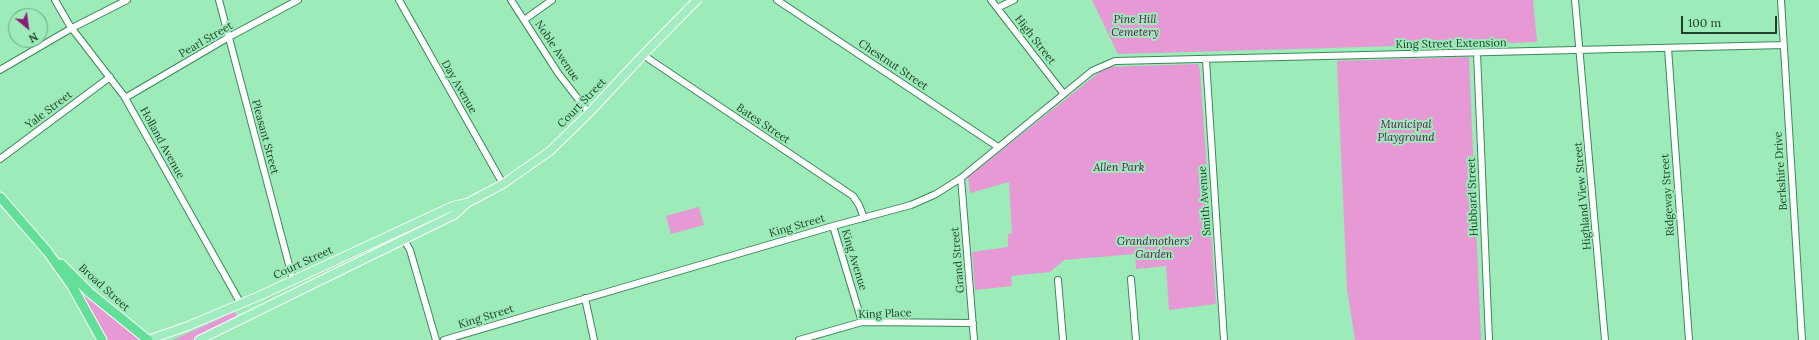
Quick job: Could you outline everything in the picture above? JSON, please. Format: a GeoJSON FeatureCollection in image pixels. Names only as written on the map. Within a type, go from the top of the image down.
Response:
{"type":"FeatureCollection","features":[{"type":"Feature","properties":{"kind":"highway","name":"Broad Street"},"geometry":{"type":"LineString","coordinates":[[0,196],[47,251],[90,293],[148,340]]}},
{"type":"Feature","properties":{"kind":"highway","name":"Broad Street"},"geometry":{"type":"LineString","coordinates":[[47,251],[73,288],[102,340]]}},
{"type":"Feature","properties":{"kind":"main road","name":"Court Street"},"geometry":{"type":"LineString","coordinates":[[199,340],[454,215],[467,203],[503,184],[550,151],[589,113],[696,0]]}},
{"type":"Feature","properties":{"kind":"main road","name":"Court Street"},"geometry":{"type":"LineString","coordinates":[[148,340],[181,329],[241,304],[453,206],[467,203]]}},
{"type":"Feature","properties":{"kind":"main road"},"geometry":{"type":"LineString","coordinates":[[346,255],[351,266]]}},
{"type":"Feature","properties":{"kind":"main road"},"geometry":{"type":"LineString","coordinates":[[293,280],[298,291]]}},
{"type":"Feature","properties":{"kind":"main road"},"geometry":{"type":"LineString","coordinates":[[241,304],[246,316]]}},
{"type":"Feature","properties":{"kind":"street","name":"Holland Avenue"},"geometry":{"type":"LineString","coordinates":[[55,0],[72,28],[125,98],[241,304]]}},
{"type":"Feature","properties":{"kind":"street"},"geometry":{"type":"LineString","coordinates":[[0,70],[72,28],[127,0]]}},
{"type":"Feature","properties":{"kind":"street","name":"Pleasant Street"},"geometry":{"type":"LineString","coordinates":[[219,0],[293,280]]}},
{"type":"Feature","properties":{"kind":"street","name":"Pearl Street"},"geometry":{"type":"LineString","coordinates":[[125,98],[229,37],[298,0]]}},
{"type":"Feature","properties":{"kind":"street","name":"Day Avenue"},"geometry":{"type":"LineString","coordinates":[[399,0],[503,184]]}},
{"type":"Feature","properties":{"kind":"street","name":"Noble Avenue"},"geometry":{"type":"LineString","coordinates":[[511,0],[558,73],[589,113]]}},
{"type":"Feature","properties":{"kind":"street"},"geometry":{"type":"LineString","coordinates":[[524,20],[552,0]]}},
{"type":"Feature","properties":{"kind":"street","name":"Chestnut Street"},"geometry":{"type":"LineString","coordinates":[[777,0],[998,146]]}},
{"type":"Feature","properties":{"kind":"street","name":"High Street"},"geometry":{"type":"LineString","coordinates":[[991,0],[1063,93]]}},
{"type":"Feature","properties":{"kind":"street"},"geometry":{"type":"LineString","coordinates":[[998,8],[1014,0]]}},
{"type":"Feature","properties":{"kind":"street","name":"Highland View Street"},"geometry":{"type":"LineString","coordinates":[[1575,0],[1605,340]]}},
{"type":"Feature","properties":{"kind":"street","name":"Berkshire Drive"},"geometry":{"type":"LineString","coordinates":[[1781,0],[1802,340]]}},
{"type":"Feature","properties":{"kind":"street","name":"King Street Extension"},"geometry":{"type":"LineString","coordinates":[[1120,61],[1784,45]]}},
{"type":"Feature","properties":{"kind":"street","name":"Ridgeway Street"},"geometry":{"type":"LineString","coordinates":[[1668,48],[1689,340]]}},
{"type":"Feature","properties":{"kind":"street","name":"Hubbard Street"},"geometry":{"type":"LineString","coordinates":[[1477,53],[1489,340]]}},
{"type":"Feature","properties":{"kind":"street","name":"Bates Street"},"geometry":{"type":"LineString","coordinates":[[643,55],[853,196],[859,205],[864,218]]}},
{"type":"Feature","properties":{"kind":"street","name":"Smith Avenue"},"geometry":{"type":"LineString","coordinates":[[1206,60],[1224,340]]}},
{"type":"Feature","properties":{"kind":"street","name":"King Street"},"geometry":{"type":"LineString","coordinates":[[444,340],[833,226],[911,205],[936,194],[961,178],[1063,93],[1099,67],[1120,61]]}},
{"type":"Feature","properties":{"kind":"street","name":"Yale Street"},"geometry":{"type":"LineString","coordinates":[[0,160],[110,77]]}},
{"type":"Feature","properties":{"kind":"street","name":"Grand Street"},"geometry":{"type":"LineString","coordinates":[[961,178],[974,340]]}},
{"type":"Feature","properties":{"kind":"street","name":"King Avenue"},"geometry":{"type":"LineString","coordinates":[[833,226],[862,322]]}},
{"type":"Feature","properties":{"kind":"street"},"geometry":{"type":"LineString","coordinates":[[399,231],[410,250],[436,340]]}},
{"type":"Feature","properties":{"kind":"street"},"geometry":{"type":"LineString","coordinates":[[1132,279],[1136,340]]}},
{"type":"Feature","properties":{"kind":"street"},"geometry":{"type":"LineString","coordinates":[[1058,280],[1064,340]]}},
{"type":"Feature","properties":{"kind":"street"},"geometry":{"type":"LineString","coordinates":[[585,298],[594,340]]}},
{"type":"Feature","properties":{"kind":"street","name":"King Place"},"geometry":{"type":"LineString","coordinates":[[799,340],[862,322],[973,323]]}},
{"type":"Feature","properties":{"kind":"green space","name":"Pine Hill Cemetery"},"geometry":{"type":"Polygon","coordinates":[[[1092,0],[1533,0],[1537,42],[1118,54],[1092,0]]]}},
{"type":"Feature","properties":{"kind":"green space","name":"Municipal Playground"},"geometry":{"type":"Polygon","coordinates":[[[1469,57],[1481,340],[1355,340],[1347,289],[1337,61],[1469,57]]]}},
{"type":"Feature","properties":{"kind":"green space","name":"Allen Park"},"geometry":{"type":"Polygon","coordinates":[[[1198,64],[1200,70],[1216,304],[1169,310],[1166,266],[1136,269],[1135,254],[1064,260],[1050,272],[1011,276],[1012,286],[975,290],[972,252],[1008,247],[1008,234],[1012,233],[1009,182],[970,193],[968,177],[1106,67],[1198,64]]]}},
{"type":"Feature","properties":{"kind":"green space"},"geometry":{"type":"Polygon","coordinates":[[[699,207],[704,225],[671,234],[666,216],[699,207]]]}},
{"type":"Feature","properties":{"kind":"green space"},"geometry":{"type":"Polygon","coordinates":[[[90,293],[148,340],[102,340],[80,299],[90,293]]]}},
{"type":"Feature","properties":{"kind":"green space"},"geometry":{"type":"Polygon","coordinates":[[[234,312],[237,315],[235,317],[192,340],[173,340],[234,312]]]}},
{"type":"Feature","properties":{"kind":"park label","name":"Grandmothers' Garden"},"geometry":{"type":"Point","coordinates":[1154,248]}}]}
